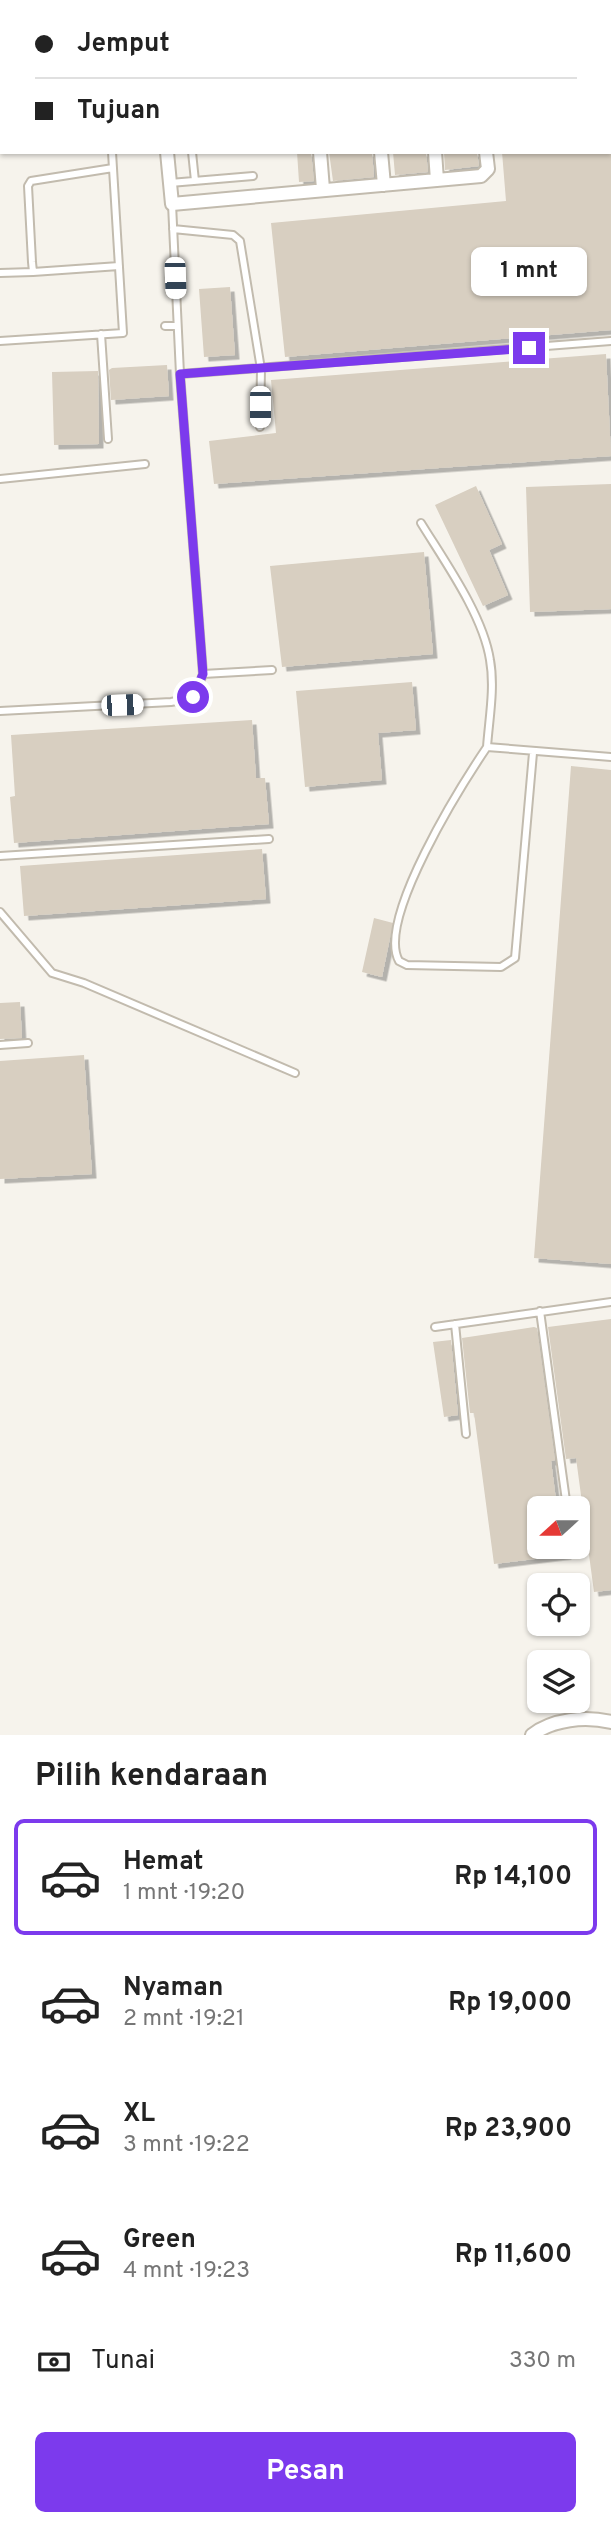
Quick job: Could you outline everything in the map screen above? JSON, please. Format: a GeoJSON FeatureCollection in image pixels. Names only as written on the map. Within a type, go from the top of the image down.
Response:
{"type":"FeatureCollection","features":[{"type":"Feature","properties":{"kind":"street"},"geometry":{"type":"LineString","coordinates":[[167,154],[172,204],[484,175],[488,169],[486,154]]}},
{"type":"Feature","properties":{"kind":"street"},"geometry":{"type":"LineString","coordinates":[[320,154],[323,189]]}},
{"type":"Feature","properties":{"kind":"street"},"geometry":{"type":"LineString","coordinates":[[381,154],[384,184]]}},
{"type":"Feature","properties":{"kind":"street"},"geometry":{"type":"LineString","coordinates":[[435,154],[437,180]]}},
{"type":"Feature","properties":{"kind":"street"},"geometry":{"type":"LineString","coordinates":[[532,1735],[545,1726],[561,1722],[600,1719],[611,1722]]}},
{"type":"Feature","properties":{"kind":"lane"},"geometry":{"type":"LineString","coordinates":[[0,341],[123,332],[113,154]]}},
{"type":"Feature","properties":{"kind":"lane"},"geometry":{"type":"LineString","coordinates":[[192,154],[195,181]]}},
{"type":"Feature","properties":{"kind":"lane"},"geometry":{"type":"LineString","coordinates":[[33,272],[28,186],[31,181],[113,168]]}},
{"type":"Feature","properties":{"kind":"lane"},"geometry":{"type":"LineString","coordinates":[[170,183],[253,176]]}},
{"type":"Feature","properties":{"kind":"lane"},"geometry":{"type":"LineString","coordinates":[[0,711],[184,701],[193,697],[203,674],[180,374],[172,204]]}},
{"type":"Feature","properties":{"kind":"lane"},"geometry":{"type":"LineString","coordinates":[[173,229],[233,235],[240,241],[261,369],[260,426]]}},
{"type":"Feature","properties":{"kind":"lane"},"geometry":{"type":"LineString","coordinates":[[0,273],[119,267]]}},
{"type":"Feature","properties":{"kind":"lane"},"geometry":{"type":"LineString","coordinates":[[165,326],[177,326]]}},
{"type":"Feature","properties":{"kind":"lane"},"geometry":{"type":"LineString","coordinates":[[101,334],[108,439]]}},
{"type":"Feature","properties":{"kind":"lane"},"geometry":{"type":"LineString","coordinates":[[180,374],[611,341]]}},
{"type":"Feature","properties":{"kind":"lane"},"geometry":{"type":"LineString","coordinates":[[0,479],[145,464]]}},
{"type":"Feature","properties":{"kind":"lane"},"geometry":{"type":"LineString","coordinates":[[421,523],[455,581],[487,647],[492,682],[487,747],[457,791],[422,859],[402,908],[395,947],[399,961],[407,965],[501,967],[515,958],[533,753]]}},
{"type":"Feature","properties":{"kind":"lane"},"geometry":{"type":"LineString","coordinates":[[203,674],[272,670]]}},
{"type":"Feature","properties":{"kind":"lane"},"geometry":{"type":"LineString","coordinates":[[487,747],[533,753],[611,757]]}},
{"type":"Feature","properties":{"kind":"lane"},"geometry":{"type":"LineString","coordinates":[[0,856],[269,839]]}},
{"type":"Feature","properties":{"kind":"lane"},"geometry":{"type":"LineString","coordinates":[[0,912],[52,973],[84,983],[295,1073]]}},
{"type":"Feature","properties":{"kind":"lane"},"geometry":{"type":"LineString","coordinates":[[0,1045],[28,1043]]}},
{"type":"Feature","properties":{"kind":"lane"},"geometry":{"type":"LineString","coordinates":[[435,1327],[611,1302]]}},
{"type":"Feature","properties":{"kind":"lane"},"geometry":{"type":"LineString","coordinates":[[540,1311],[565,1496]]}},
{"type":"Feature","properties":{"kind":"lane"},"geometry":{"type":"LineString","coordinates":[[455,1324],[466,1434]]}},
{"type":"Feature","properties":{"kind":"building"},"geometry":{"type":"Polygon","coordinates":[[[297,154],[311,154],[314,181],[299,182],[297,154]]]}},
{"type":"Feature","properties":{"kind":"building"},"geometry":{"type":"Polygon","coordinates":[[[329,154],[372,154],[374,177],[333,181],[329,154]]]}},
{"type":"Feature","properties":{"kind":"building"},"geometry":{"type":"Polygon","coordinates":[[[393,154],[426,154],[428,172],[395,175],[393,154]]]}},
{"type":"Feature","properties":{"kind":"building"},"geometry":{"type":"Polygon","coordinates":[[[444,154],[477,154],[479,166],[445,170],[444,154]]]}},
{"type":"Feature","properties":{"kind":"building"},"geometry":{"type":"Polygon","coordinates":[[[502,154],[611,154],[611,330],[285,357],[271,223],[506,201],[502,154]]]}},
{"type":"Feature","properties":{"kind":"building"},"geometry":{"type":"Polygon","coordinates":[[[230,287],[235,355],[204,357],[199,289],[230,287]]]}},
{"type":"Feature","properties":{"kind":"building"},"geometry":{"type":"Polygon","coordinates":[[[606,354],[611,456],[214,484],[209,441],[276,433],[271,380],[606,354]]]}},
{"type":"Feature","properties":{"kind":"building"},"geometry":{"type":"Polygon","coordinates":[[[167,365],[169,396],[111,400],[109,370],[112,368],[167,365]]]}},
{"type":"Feature","properties":{"kind":"building"},"geometry":{"type":"Polygon","coordinates":[[[98,371],[99,444],[54,445],[52,372],[98,371]]]}},
{"type":"Feature","properties":{"kind":"building"},"geometry":{"type":"Polygon","coordinates":[[[611,484],[611,609],[530,612],[526,487],[611,484]]]}},
{"type":"Feature","properties":{"kind":"building"},"geometry":{"type":"Polygon","coordinates":[[[476,486],[502,544],[489,550],[508,595],[483,606],[435,505],[476,486]]]}},
{"type":"Feature","properties":{"kind":"building"},"geometry":{"type":"Polygon","coordinates":[[[424,552],[433,654],[282,667],[270,566],[424,552]]]}},
{"type":"Feature","properties":{"kind":"building"},"geometry":{"type":"Polygon","coordinates":[[[412,682],[416,730],[378,733],[382,780],[305,787],[296,691],[412,682]]]}},
{"type":"Feature","properties":{"kind":"building"},"geometry":{"type":"Polygon","coordinates":[[[252,720],[256,778],[265,778],[269,824],[14,843],[10,797],[15,796],[11,735],[252,720]]]}},
{"type":"Feature","properties":{"kind":"building"},"geometry":{"type":"Polygon","coordinates":[[[571,766],[611,770],[611,1264],[534,1258],[571,766]]]}},
{"type":"Feature","properties":{"kind":"building"},"geometry":{"type":"Polygon","coordinates":[[[262,849],[266,899],[24,916],[20,866],[262,849]]]}},
{"type":"Feature","properties":{"kind":"building"},"geometry":{"type":"Polygon","coordinates":[[[374,918],[393,923],[382,977],[362,972],[374,918]]]}},
{"type":"Feature","properties":{"kind":"building"},"geometry":{"type":"Polygon","coordinates":[[[20,1002],[22,1038],[0,1039],[0,1003],[20,1002]]]}},
{"type":"Feature","properties":{"kind":"building"},"geometry":{"type":"Polygon","coordinates":[[[84,1055],[92,1174],[0,1179],[0,1061],[84,1055]]]}},
{"type":"Feature","properties":{"kind":"building"},"geometry":{"type":"Polygon","coordinates":[[[611,1319],[611,1590],[594,1592],[590,1559],[590,1496],[581,1496],[576,1458],[566,1459],[548,1327],[611,1319]]]}},
{"type":"Feature","properties":{"kind":"building"},"geometry":{"type":"Polygon","coordinates":[[[537,1328],[555,1460],[551,1461],[555,1496],[527,1496],[527,1559],[535,1559],[494,1564],[474,1413],[470,1413],[462,1338],[537,1328]]]}},
{"type":"Feature","properties":{"kind":"building"},"geometry":{"type":"Polygon","coordinates":[[[451,1340],[458,1415],[444,1417],[433,1342],[451,1340]]]}},
{"type":"Feature","properties":{"kind":"route"},"geometry":{"type":"LineString","coordinates":[[193,697],[199,689],[203,674],[180,374],[529,348]]}}]}
